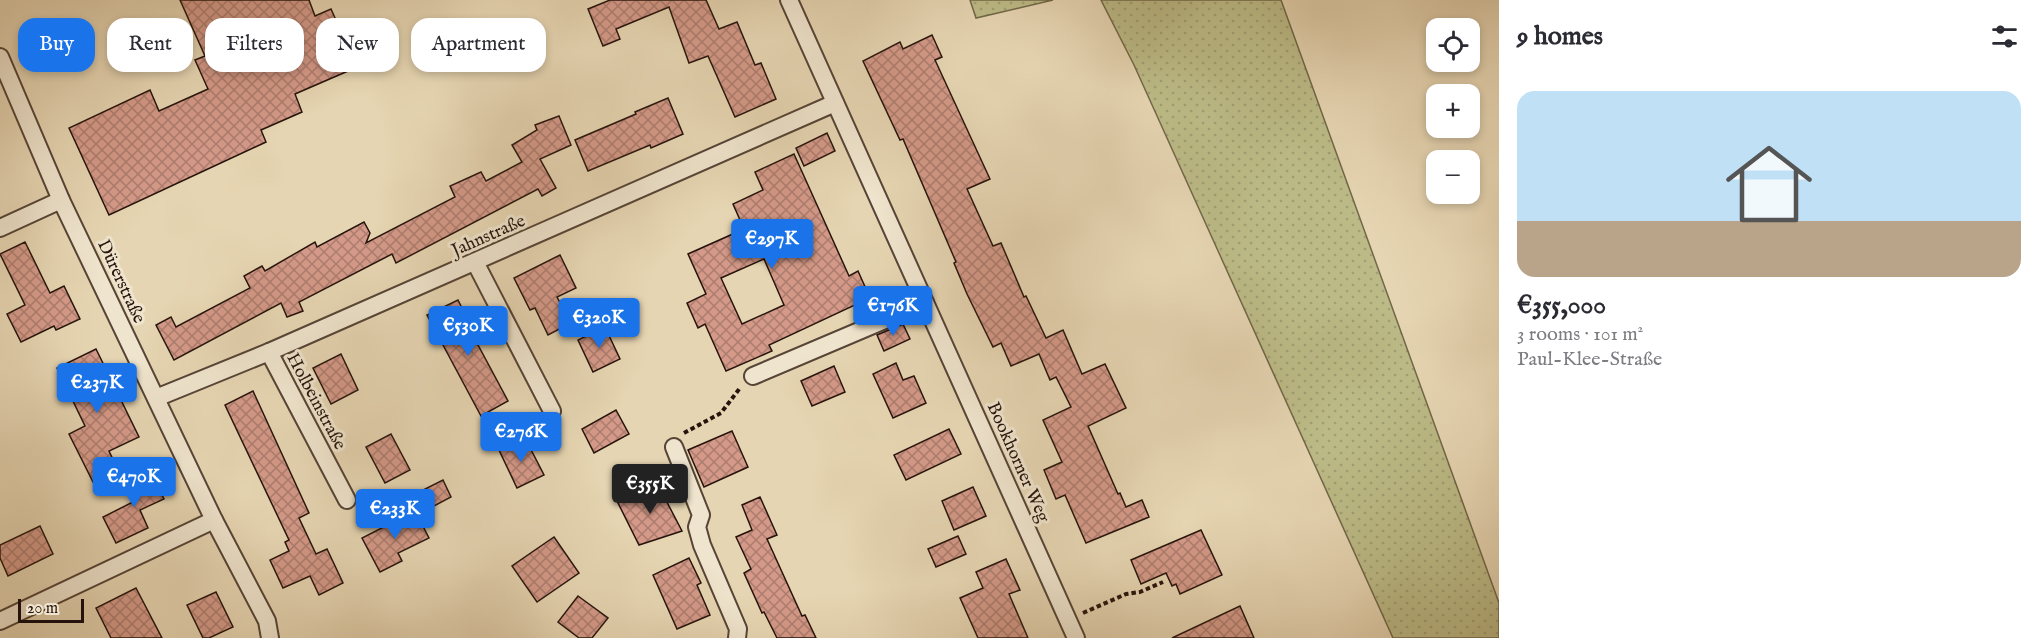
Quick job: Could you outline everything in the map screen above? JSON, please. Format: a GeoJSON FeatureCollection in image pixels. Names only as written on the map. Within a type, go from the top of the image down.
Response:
{"type":"FeatureCollection","features":[{"type":"Feature","properties":{"kind":"street","name":"Bookhorner Weg"},"geometry":{"type":"LineString","coordinates":[[789,0],[1076,638]]}},
{"type":"Feature","properties":{"kind":"street","name":"Dürerstraße"},"geometry":{"type":"LineString","coordinates":[[0,57],[61,200],[214,520],[267,621],[270,638]]}},
{"type":"Feature","properties":{"kind":"street","name":"Jahnstraße"},"geometry":{"type":"LineString","coordinates":[[156,398],[268,352],[835,103]]}},
{"type":"Feature","properties":{"kind":"street"},"geometry":{"type":"LineString","coordinates":[[0,228],[61,200]]}},
{"type":"Feature","properties":{"kind":"street"},"geometry":{"type":"LineString","coordinates":[[475,262],[552,411]]}},
{"type":"Feature","properties":{"kind":"street"},"geometry":{"type":"LineString","coordinates":[[753,376],[925,303]]}},
{"type":"Feature","properties":{"kind":"street","name":"Holbeinstraße"},"geometry":{"type":"LineString","coordinates":[[268,352],[347,500]]}},
{"type":"Feature","properties":{"kind":"street"},"geometry":{"type":"LineString","coordinates":[[674,447],[701,514],[698,527],[702,545],[738,629],[737,638]]}},
{"type":"Feature","properties":{"kind":"street"},"geometry":{"type":"LineString","coordinates":[[0,621],[214,520]]}},
{"type":"Feature","properties":{"kind":"path"},"geometry":{"type":"LineString","coordinates":[[674,447],[676,440],[693,427],[721,412],[753,376]]}},
{"type":"Feature","properties":{"kind":"path"},"geometry":{"type":"LineString","coordinates":[[1089,610],[1126,594],[1140,592],[1163,582]]}},
{"type":"Feature","properties":{"kind":"shaded area"},"geometry":{"type":"Polygon","coordinates":[[[970,0],[1053,0],[976,18],[970,0]]]}},
{"type":"Feature","properties":{"kind":"shaded area"},"geometry":{"type":"Polygon","coordinates":[[[1101,0],[1281,0],[1499,603],[1499,638],[1393,638],[1134,65],[1101,0]]]}},
{"type":"Feature","properties":{"kind":"building"},"geometry":{"type":"Polygon","coordinates":[[[180,0],[309,0],[315,16],[331,9],[335,18],[316,18],[316,72],[346,72],[295,94],[302,112],[261,130],[266,142],[109,215],[69,128],[150,90],[159,111],[208,89],[195,60],[205,56],[193,29],[193,18],[188,18],[180,0]]]}},
{"type":"Feature","properties":{"kind":"building"},"geometry":{"type":"Polygon","coordinates":[[[610,0],[706,0],[719,29],[737,22],[755,65],[761,63],[776,99],[735,117],[708,56],[689,63],[669,7],[616,29],[620,39],[603,46],[588,9],[610,0]]]}},
{"type":"Feature","properties":{"kind":"building"},"geometry":{"type":"Polygon","coordinates":[[[932,35],[942,57],[935,60],[990,179],[967,189],[993,246],[1001,243],[1024,297],[1026,296],[1046,338],[1063,330],[1082,374],[1105,364],[1126,408],[1088,426],[1126,507],[1142,500],[1149,517],[1086,543],[1065,495],[1056,499],[1044,470],[1062,462],[1043,420],[1071,407],[1056,377],[1050,380],[1039,354],[1011,366],[1001,343],[993,347],[967,294],[954,263],[956,262],[903,139],[900,140],[863,61],[900,42],[903,49],[932,35]]]}},
{"type":"Feature","properties":{"kind":"building"},"geometry":{"type":"Polygon","coordinates":[[[668,98],[683,134],[588,171],[575,140],[668,98]]]}},
{"type":"Feature","properties":{"kind":"building"},"geometry":{"type":"Polygon","coordinates":[[[559,116],[571,145],[540,159],[556,188],[542,196],[538,189],[396,263],[392,254],[299,302],[303,311],[287,317],[281,303],[174,360],[156,325],[171,317],[176,327],[250,288],[244,276],[262,266],[265,271],[315,242],[317,247],[364,222],[370,233],[366,243],[455,197],[450,186],[481,172],[486,181],[522,162],[512,145],[537,130],[535,125],[559,116]]]}},
{"type":"Feature","properties":{"kind":"building"},"geometry":{"type":"Polygon","coordinates":[[[827,133],[835,151],[804,166],[796,148],[827,133]]]}},
{"type":"Feature","properties":{"kind":"building"},"geometry":{"type":"Polygon","coordinates":[[[794,154],[849,276],[858,271],[870,298],[769,345],[772,351],[726,371],[705,324],[698,328],[687,303],[706,294],[688,254],[744,229],[733,204],[763,190],[755,172],[794,154]],[[764,259],[721,278],[742,324],[784,305],[764,259]]]}},
{"type":"Feature","properties":{"kind":"building"},"geometry":{"type":"Polygon","coordinates":[[[25,242],[50,293],[64,286],[80,319],[56,330],[54,326],[21,342],[7,314],[25,305],[0,254],[25,242]]]}},
{"type":"Feature","properties":{"kind":"building"},"geometry":{"type":"Polygon","coordinates":[[[560,255],[576,288],[557,297],[571,323],[548,335],[535,308],[530,310],[514,278],[560,255]]]}},
{"type":"Feature","properties":{"kind":"building"},"geometry":{"type":"Polygon","coordinates":[[[458,300],[479,342],[477,343],[508,401],[481,416],[427,315],[458,300]]]}},
{"type":"Feature","properties":{"kind":"building"},"geometry":{"type":"Polygon","coordinates":[[[903,324],[910,339],[884,351],[877,335],[903,324]]]}},
{"type":"Feature","properties":{"kind":"building"},"geometry":{"type":"Polygon","coordinates":[[[605,327],[620,359],[593,372],[578,340],[605,327]]]}},
{"type":"Feature","properties":{"kind":"building"},"geometry":{"type":"Polygon","coordinates":[[[96,349],[139,437],[109,451],[118,470],[93,482],[69,434],[85,426],[57,368],[96,349]]]}},
{"type":"Feature","properties":{"kind":"building"},"geometry":{"type":"Polygon","coordinates":[[[341,354],[358,390],[331,404],[313,368],[341,354]]]}},
{"type":"Feature","properties":{"kind":"building"},"geometry":{"type":"Polygon","coordinates":[[[896,363],[903,380],[914,376],[926,403],[893,418],[873,374],[896,363]]]}},
{"type":"Feature","properties":{"kind":"building"},"geometry":{"type":"Polygon","coordinates":[[[834,366],[845,392],[812,406],[801,381],[834,366]]]}},
{"type":"Feature","properties":{"kind":"building"},"geometry":{"type":"Polygon","coordinates":[[[253,391],[309,513],[299,518],[316,554],[327,549],[343,583],[319,595],[310,576],[283,588],[270,560],[289,551],[285,542],[289,540],[225,405],[253,391]]]}},
{"type":"Feature","properties":{"kind":"building"},"geometry":{"type":"Polygon","coordinates":[[[616,410],[629,434],[594,453],[582,429],[616,410]]]}},
{"type":"Feature","properties":{"kind":"building"},"geometry":{"type":"Polygon","coordinates":[[[949,429],[961,454],[906,480],[894,455],[949,429]]]}},
{"type":"Feature","properties":{"kind":"building"},"geometry":{"type":"Polygon","coordinates":[[[732,431],[748,467],[704,487],[688,450],[732,431]]]}},
{"type":"Feature","properties":{"kind":"building"},"geometry":{"type":"Polygon","coordinates":[[[391,434],[410,470],[385,483],[366,447],[391,434]]]}},
{"type":"Feature","properties":{"kind":"building"},"geometry":{"type":"Polygon","coordinates":[[[525,438],[544,475],[517,488],[499,450],[525,438]]]}},
{"type":"Feature","properties":{"kind":"building"},"geometry":{"type":"Polygon","coordinates":[[[150,471],[164,499],[140,510],[148,528],[116,543],[103,517],[135,501],[126,482],[150,471]]]}},
{"type":"Feature","properties":{"kind":"building"},"geometry":{"type":"Polygon","coordinates":[[[443,480],[451,497],[417,515],[409,497],[443,480]]]}},
{"type":"Feature","properties":{"kind":"building"},"geometry":{"type":"Polygon","coordinates":[[[657,483],[682,531],[639,545],[618,503],[657,483]]]}},
{"type":"Feature","properties":{"kind":"building"},"geometry":{"type":"Polygon","coordinates":[[[973,487],[986,516],[954,530],[942,501],[973,487]]]}},
{"type":"Feature","properties":{"kind":"building"},"geometry":{"type":"Polygon","coordinates":[[[760,497],[777,535],[767,539],[802,616],[805,615],[816,638],[777,638],[764,612],[762,613],[744,573],[751,569],[736,537],[752,530],[742,505],[760,497]]]}},
{"type":"Feature","properties":{"kind":"building"},"geometry":{"type":"Polygon","coordinates":[[[415,511],[429,538],[398,553],[402,561],[380,572],[362,538],[415,511]]]}},
{"type":"Feature","properties":{"kind":"building"},"geometry":{"type":"Polygon","coordinates":[[[40,526],[53,554],[8,576],[0,558],[0,545],[40,526]]]}},
{"type":"Feature","properties":{"kind":"building"},"geometry":{"type":"Polygon","coordinates":[[[1201,530],[1222,575],[1180,594],[1176,584],[1172,586],[1166,573],[1141,584],[1131,560],[1201,530]]]}},
{"type":"Feature","properties":{"kind":"building"},"geometry":{"type":"Polygon","coordinates":[[[958,536],[966,554],[936,567],[928,549],[958,536]]]}},
{"type":"Feature","properties":{"kind":"building"},"geometry":{"type":"Polygon","coordinates":[[[554,537],[579,573],[537,602],[512,566],[554,537]]]}},
{"type":"Feature","properties":{"kind":"building"},"geometry":{"type":"Polygon","coordinates":[[[689,558],[701,583],[697,585],[710,615],[677,629],[653,575],[689,558]]]}},
{"type":"Feature","properties":{"kind":"building"},"geometry":{"type":"Polygon","coordinates":[[[1006,559],[1020,590],[1009,594],[1028,638],[978,638],[960,598],[983,588],[976,572],[1006,559]]]}},
{"type":"Feature","properties":{"kind":"building"},"geometry":{"type":"Polygon","coordinates":[[[136,588],[162,638],[111,638],[96,608],[136,588]]]}},
{"type":"Feature","properties":{"kind":"building"},"geometry":{"type":"Polygon","coordinates":[[[216,592],[233,627],[209,638],[203,638],[187,605],[216,592]]]}},
{"type":"Feature","properties":{"kind":"building"},"geometry":{"type":"Polygon","coordinates":[[[578,596],[608,618],[592,638],[579,638],[558,622],[578,596]]]}},
{"type":"Feature","properties":{"kind":"building"},"geometry":{"type":"Polygon","coordinates":[[[1240,606],[1254,638],[1172,638],[1240,606]]]}}]}
